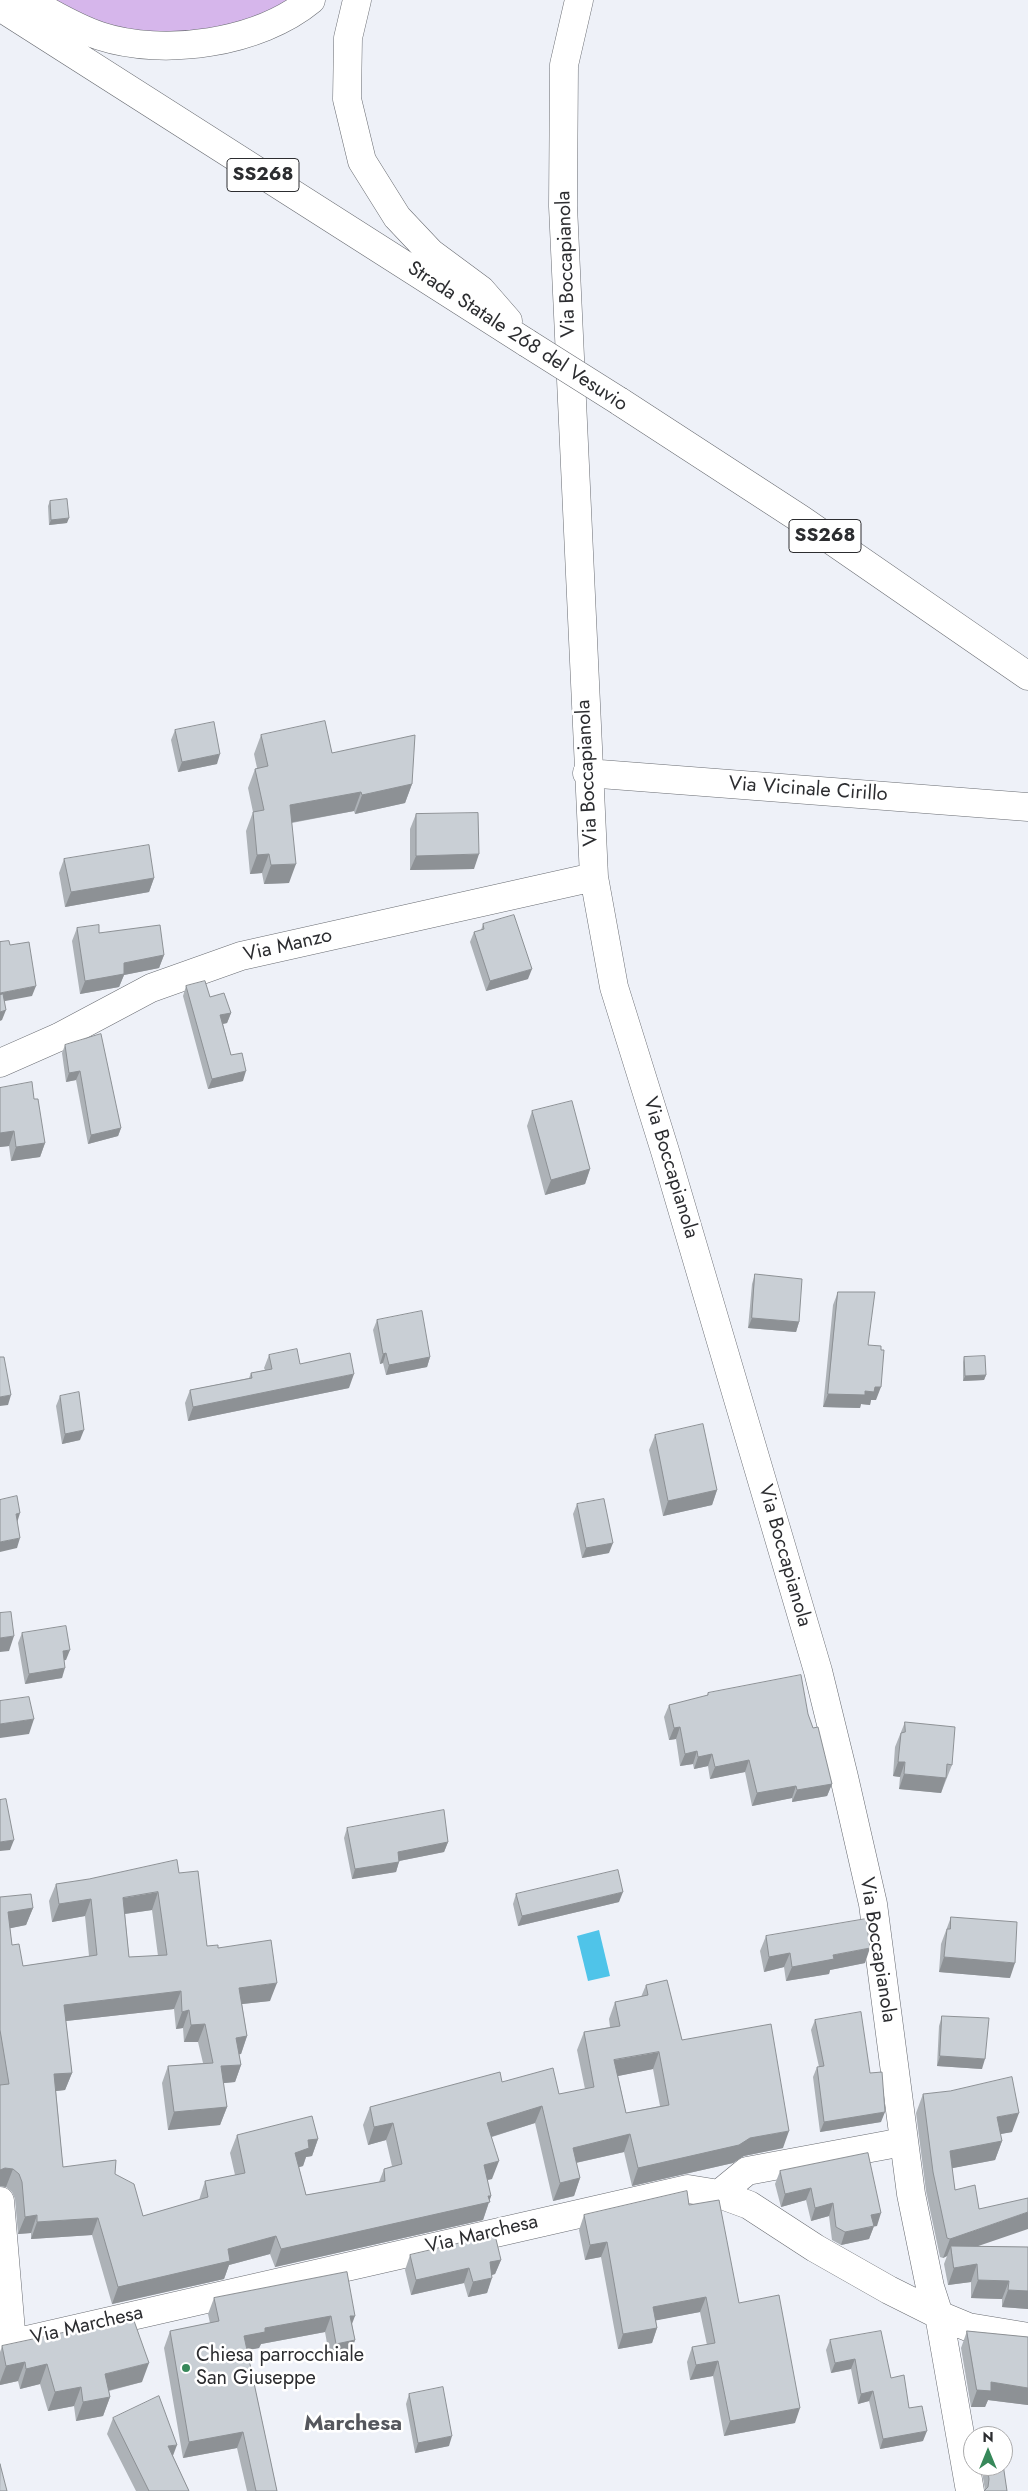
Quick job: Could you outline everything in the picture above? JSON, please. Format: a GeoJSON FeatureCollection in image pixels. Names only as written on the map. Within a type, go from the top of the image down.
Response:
{"type":"FeatureCollection","features":[{"type":"Feature","properties":{"kind":"main road"},"geometry":{"type":"LineString","coordinates":[[28,0],[100,36],[149,46],[198,45],[256,31],[300,9],[311,0]]}},
{"type":"Feature","properties":{"kind":"main road"},"geometry":{"type":"LineString","coordinates":[[357,0],[348,38],[347,99],[362,161],[397,216],[431,254],[482,290],[526,343]]}},
{"type":"Feature","properties":{"kind":"main road","name":"Via Boccapianola"},"geometry":{"type":"LineString","coordinates":[[579,0],[564,65],[563,206],[575,429],[587,773],[594,877],[614,987],[665,1151],[818,1671],[839,1758],[873,1904],[903,2142],[930,2286],[939,2315],[970,2491]]}},
{"type":"Feature","properties":{"kind":"main road","name":"Strada Statale 268 del Vesuvio"},"geometry":{"type":"LineString","coordinates":[[0,7],[802,520],[1028,676]]}},
{"type":"Feature","properties":{"kind":"main road","name":"Via Vicinale Cirillo"},"geometry":{"type":"LineString","coordinates":[[587,773],[1028,807]]}},
{"type":"Feature","properties":{"kind":"main road","name":"Via Manzo"},"geometry":{"type":"LineString","coordinates":[[0,1063],[59,1037],[150,988],[241,956],[594,877]]}},
{"type":"Feature","properties":{"kind":"main road"},"geometry":{"type":"LineString","coordinates":[[719,2194],[747,2171],[903,2142]]}},
{"type":"Feature","properties":{"kind":"main road","name":"Via Marchesa"},"geometry":{"type":"LineString","coordinates":[[6,2344],[658,2194],[688,2189],[719,2194],[750,2205],[815,2248],[888,2290],[939,2315],[968,2327],[1028,2337]]}},
{"type":"Feature","properties":{"kind":"main road"},"geometry":{"type":"LineString","coordinates":[[0,2201],[6,2344]]}},
{"type":"Feature","properties":{"kind":"shaded area"},"geometry":{"type":"Polygon","coordinates":[[[54,0],[295,0],[283,8],[203,34],[147,34],[93,20],[54,0]]]}},
{"type":"Feature","properties":{"kind":"water"},"geometry":{"type":"Polygon","coordinates":[[[599,1930],[610,1976],[588,1981],[577,1936],[599,1930]]]}},
{"type":"Feature","properties":{"kind":"building"},"geometry":{"type":"Polygon","coordinates":[[[67,499],[69,518],[51,520],[50,501],[67,499]]]}},
{"type":"Feature","properties":{"kind":"building"},"geometry":{"type":"Polygon","coordinates":[[[325,721],[332,753],[415,735],[412,784],[362,795],[361,792],[290,805],[296,864],[271,865],[269,854],[257,855],[253,812],[264,810],[255,769],[268,766],[261,735],[325,721]]]}},
{"type":"Feature","properties":{"kind":"building"},"geometry":{"type":"Polygon","coordinates":[[[214,722],[220,754],[182,762],[175,730],[214,722]]]}},
{"type":"Feature","properties":{"kind":"building"},"geometry":{"type":"Polygon","coordinates":[[[478,813],[479,854],[416,856],[416,814],[478,813]]]}},
{"type":"Feature","properties":{"kind":"building"},"geometry":{"type":"Polygon","coordinates":[[[149,845],[154,878],[71,892],[64,859],[149,845]]]}},
{"type":"Feature","properties":{"kind":"building"},"geometry":{"type":"Polygon","coordinates":[[[514,915],[532,969],[490,981],[474,932],[484,929],[483,924],[514,915]]]}},
{"type":"Feature","properties":{"kind":"building"},"geometry":{"type":"Polygon","coordinates":[[[99,925],[99,933],[160,925],[164,955],[124,963],[124,974],[85,981],[77,928],[99,925]]]}},
{"type":"Feature","properties":{"kind":"building"},"geometry":{"type":"Polygon","coordinates":[[[9,941],[10,945],[29,942],[36,986],[0,993],[0,942],[9,941]]]}},
{"type":"Feature","properties":{"kind":"building"},"geometry":{"type":"Polygon","coordinates":[[[205,981],[210,997],[224,993],[231,1013],[220,1015],[231,1055],[242,1053],[246,1071],[212,1079],[186,986],[205,981]]]}},
{"type":"Feature","properties":{"kind":"building"},"geometry":{"type":"Polygon","coordinates":[[[3,994],[6,1010],[0,1012],[0,995],[3,994]]]}},
{"type":"Feature","properties":{"kind":"building"},"geometry":{"type":"Polygon","coordinates":[[[101,1034],[121,1128],[91,1135],[80,1071],[69,1073],[65,1045],[101,1034]]]}},
{"type":"Feature","properties":{"kind":"building"},"geometry":{"type":"Polygon","coordinates":[[[32,1082],[34,1099],[38,1099],[45,1143],[16,1147],[14,1131],[0,1133],[0,1088],[32,1082]]]}},
{"type":"Feature","properties":{"kind":"building"},"geometry":{"type":"Polygon","coordinates":[[[572,1101],[590,1169],[551,1180],[532,1111],[572,1101]]]}},
{"type":"Feature","properties":{"kind":"building"},"geometry":{"type":"Polygon","coordinates":[[[755,1274],[802,1279],[799,1322],[752,1318],[755,1274]]]}},
{"type":"Feature","properties":{"kind":"building"},"geometry":{"type":"Polygon","coordinates":[[[838,1292],[875,1292],[868,1345],[881,1346],[881,1350],[884,1350],[881,1387],[875,1387],[874,1392],[865,1391],[865,1395],[828,1394],[838,1292]]]}},
{"type":"Feature","properties":{"kind":"building"},"geometry":{"type":"Polygon","coordinates":[[[422,1311],[430,1357],[389,1365],[386,1353],[383,1354],[377,1320],[422,1311]]]}},
{"type":"Feature","properties":{"kind":"building"},"geometry":{"type":"Polygon","coordinates":[[[297,1349],[300,1364],[350,1353],[354,1374],[193,1407],[190,1390],[252,1378],[251,1373],[272,1369],[269,1355],[297,1349]]]}},
{"type":"Feature","properties":{"kind":"building"},"geometry":{"type":"Polygon","coordinates":[[[985,1356],[986,1375],[965,1376],[964,1357],[985,1356]]]}},
{"type":"Feature","properties":{"kind":"building"},"geometry":{"type":"Polygon","coordinates":[[[0,1357],[4,1357],[11,1395],[0,1397],[0,1357]]]}},
{"type":"Feature","properties":{"kind":"building"},"geometry":{"type":"Polygon","coordinates":[[[79,1392],[84,1430],[65,1434],[60,1396],[79,1392]]]}},
{"type":"Feature","properties":{"kind":"building"},"geometry":{"type":"Polygon","coordinates":[[[703,1424],[717,1490],[668,1501],[655,1435],[703,1424]]]}},
{"type":"Feature","properties":{"kind":"building"},"geometry":{"type":"Polygon","coordinates":[[[17,1496],[20,1513],[16,1514],[20,1538],[0,1542],[0,1500],[17,1496]]]}},
{"type":"Feature","properties":{"kind":"building"},"geometry":{"type":"Polygon","coordinates":[[[604,1499],[613,1543],[586,1548],[577,1504],[604,1499]]]}},
{"type":"Feature","properties":{"kind":"building"},"geometry":{"type":"Polygon","coordinates":[[[11,1612],[14,1636],[0,1638],[0,1613],[11,1612]]]}},
{"type":"Feature","properties":{"kind":"building"},"geometry":{"type":"Polygon","coordinates":[[[66,1626],[70,1650],[63,1651],[65,1668],[29,1674],[22,1633],[66,1626]]]}},
{"type":"Feature","properties":{"kind":"building"},"geometry":{"type":"Polygon","coordinates":[[[801,1675],[808,1714],[813,1728],[818,1727],[832,1784],[797,1790],[796,1786],[757,1793],[749,1760],[715,1767],[712,1754],[698,1757],[697,1751],[685,1754],[680,1727],[674,1728],[669,1705],[708,1695],[708,1693],[801,1675]]]}},
{"type":"Feature","properties":{"kind":"building"},"geometry":{"type":"Polygon","coordinates":[[[29,1697],[34,1719],[0,1724],[0,1701],[29,1697]]]}},
{"type":"Feature","properties":{"kind":"building"},"geometry":{"type":"Polygon","coordinates":[[[905,1722],[955,1727],[952,1765],[947,1764],[946,1778],[904,1774],[905,1762],[898,1762],[901,1733],[905,1732],[905,1722]]]}},
{"type":"Feature","properties":{"kind":"building"},"geometry":{"type":"Polygon","coordinates":[[[6,1799],[14,1840],[0,1842],[0,1800],[6,1799]]]}},
{"type":"Feature","properties":{"kind":"building"},"geometry":{"type":"Polygon","coordinates":[[[444,1810],[448,1842],[398,1852],[399,1862],[355,1869],[347,1828],[444,1810]]]}},
{"type":"Feature","properties":{"kind":"building"},"geometry":{"type":"Polygon","coordinates":[[[177,1860],[179,1873],[198,1871],[207,1946],[218,1945],[218,1948],[271,1940],[277,1983],[239,1988],[247,2036],[236,2038],[241,2065],[221,2066],[227,2107],[174,2112],[168,2066],[213,2063],[205,2024],[191,2025],[189,2010],[182,2012],[181,1991],[64,2005],[72,2073],[54,2074],[63,2167],[116,2160],[115,2174],[134,2184],[143,2216],[208,2197],[205,2181],[245,2173],[237,2135],[312,2116],[318,2139],[308,2140],[309,2148],[295,2153],[306,2195],[385,2181],[384,2169],[402,2164],[393,2123],[374,2127],[370,2107],[500,2072],[502,2082],[553,2068],[559,2094],[594,2087],[584,2032],[620,2026],[615,2002],[648,1995],[646,1985],[667,1980],[682,2040],[771,2024],[789,2131],[750,2138],[739,2145],[638,2168],[630,2134],[573,2148],[580,2178],[560,2183],[542,2106],[487,2123],[499,2161],[484,2165],[491,2196],[488,2196],[490,2202],[281,2249],[276,2236],[228,2249],[230,2261],[118,2287],[98,2218],[37,2222],[37,2215],[25,2217],[22,2182],[19,2174],[13,2169],[5,2168],[0,2170],[0,2085],[9,2084],[0,2030],[0,1897],[31,1894],[33,1908],[8,1912],[12,1945],[19,1944],[23,1966],[97,1955],[91,1899],[59,1904],[56,1884],[89,1879],[177,1860]],[[158,1892],[123,1898],[129,1957],[167,1955],[158,1892]],[[659,2052],[614,2060],[626,2113],[669,2105],[659,2052]]]}},
{"type":"Feature","properties":{"kind":"building"},"geometry":{"type":"Polygon","coordinates":[[[618,1870],[623,1892],[522,1916],[516,1894],[618,1870]]]}},
{"type":"Feature","properties":{"kind":"building"},"geometry":{"type":"Polygon","coordinates":[[[951,1917],[1017,1922],[1015,1963],[944,1957],[947,1929],[950,1929],[951,1917]]]}},
{"type":"Feature","properties":{"kind":"building"},"geometry":{"type":"Polygon","coordinates":[[[866,1919],[870,1948],[833,1955],[834,1959],[792,1967],[790,1953],[769,1957],[766,1936],[866,1919]]]}},
{"type":"Feature","properties":{"kind":"building"},"geometry":{"type":"Polygon","coordinates":[[[861,2012],[870,2073],[882,2072],[885,2112],[824,2122],[817,2067],[824,2066],[815,2020],[861,2012]]]}},
{"type":"Feature","properties":{"kind":"building"},"geometry":{"type":"Polygon","coordinates":[[[942,2016],[989,2018],[985,2059],[940,2056],[942,2016]]]}},
{"type":"Feature","properties":{"kind":"building"},"geometry":{"type":"Polygon","coordinates":[[[1012,2077],[1019,2113],[997,2117],[1002,2141],[950,2151],[955,2190],[975,2185],[979,2209],[1028,2198],[1028,2212],[950,2239],[947,2238],[933,2172],[923,2094],[950,2091],[1012,2077]]]}},
{"type":"Feature","properties":{"kind":"building"},"geometry":{"type":"Polygon","coordinates":[[[868,2153],[881,2213],[871,2215],[874,2226],[845,2232],[836,2227],[833,2203],[815,2208],[811,2188],[785,2194],[780,2171],[868,2153]]]}},
{"type":"Feature","properties":{"kind":"building"},"geometry":{"type":"Polygon","coordinates":[[[687,2191],[689,2205],[719,2200],[739,2303],[779,2295],[800,2408],[730,2421],[718,2361],[696,2365],[692,2347],[715,2343],[706,2297],[653,2307],[657,2328],[623,2334],[607,2242],[590,2245],[584,2215],[687,2191]]]}},
{"type":"Feature","properties":{"kind":"building"},"geometry":{"type":"Polygon","coordinates":[[[495,2235],[501,2260],[490,2262],[492,2278],[473,2282],[469,2268],[416,2280],[410,2255],[495,2235]]]}},
{"type":"Feature","properties":{"kind":"building"},"geometry":{"type":"Polygon","coordinates":[[[951,2246],[1028,2247],[1028,2291],[1008,2290],[1009,2281],[978,2280],[977,2264],[954,2268],[951,2246]]]}},
{"type":"Feature","properties":{"kind":"building"},"geometry":{"type":"Polygon","coordinates":[[[347,2272],[355,2316],[350,2316],[355,2340],[336,2344],[331,2316],[265,2328],[265,2332],[244,2336],[277,2491],[256,2491],[243,2432],[189,2442],[170,2331],[219,2321],[214,2298],[347,2272]]]}},
{"type":"Feature","properties":{"kind":"building"},"geometry":{"type":"Polygon","coordinates":[[[133,2318],[149,2363],[105,2374],[110,2397],[83,2402],[81,2387],[55,2392],[47,2364],[26,2369],[25,2362],[6,2366],[2,2346],[133,2318]]]}},
{"type":"Feature","properties":{"kind":"building"},"geometry":{"type":"Polygon","coordinates":[[[881,2331],[891,2378],[904,2375],[909,2408],[922,2406],[927,2431],[883,2439],[873,2391],[861,2394],[855,2359],[835,2363],[830,2340],[881,2331]]]}},
{"type":"Feature","properties":{"kind":"building"},"geometry":{"type":"Polygon","coordinates":[[[967,2331],[1028,2337],[1028,2388],[991,2382],[991,2391],[977,2390],[967,2331]]]}},
{"type":"Feature","properties":{"kind":"building"},"geometry":{"type":"Polygon","coordinates":[[[443,2387],[452,2436],[418,2443],[409,2394],[443,2387]]]}},
{"type":"Feature","properties":{"kind":"building"},"geometry":{"type":"Polygon","coordinates":[[[159,2396],[177,2445],[168,2446],[189,2491],[149,2491],[113,2418],[159,2396]]]}},
{"type":"Feature","properties":{"kind":"building"},"geometry":{"type":"Polygon","coordinates":[[[0,2464],[7,2491],[0,2491],[0,2464]]]}},
{"type":"Feature","properties":{"kind":"building"},"geometry":{"type":"Polygon","coordinates":[[[989,2476],[1005,2476],[1007,2491],[984,2491],[988,2487],[989,2476]]]}},
{"type":"Feature","properties":{"kind":"place","name":"Chiesa parrocchiale San Giuseppe"},"geometry":{"type":"Point","coordinates":[186,2368]}},
{"type":"Feature","properties":{"kind":"district","name":"Marchesa"},"geometry":{"type":"Point","coordinates":[353,2425]}}]}
